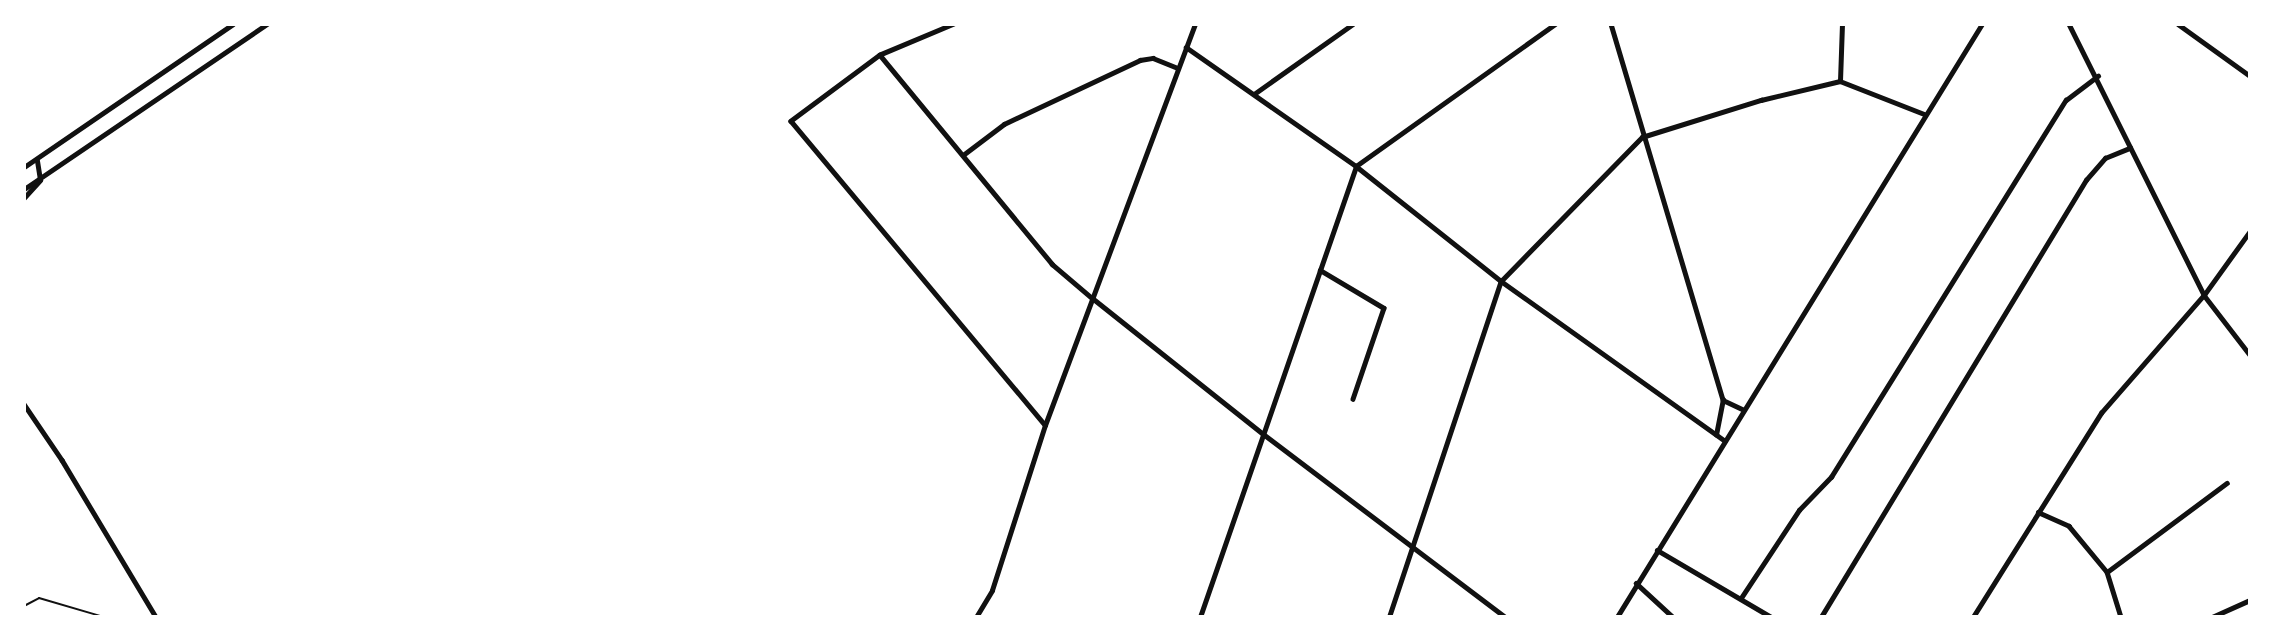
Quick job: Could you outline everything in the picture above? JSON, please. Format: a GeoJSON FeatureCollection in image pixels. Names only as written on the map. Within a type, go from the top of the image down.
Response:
{"type":"FeatureCollection","features":[{"type":"Feature","properties":{"kind":"street"},"geometry":{"type":"LineString","coordinates":[[24,166],[233,24]]}},
{"type":"Feature","properties":{"kind":"street"},"geometry":{"type":"LineString","coordinates":[[24,189],[267,24]]}},
{"type":"Feature","properties":{"kind":"street"},"geometry":{"type":"LineString","coordinates":[[954,24],[880,55],[791,122],[1045,425]]}},
{"type":"Feature","properties":{"kind":"street"},"geometry":{"type":"LineString","coordinates":[[976,617],[995,581],[1045,425],[1195,24]]}},
{"type":"Feature","properties":{"kind":"street"},"geometry":{"type":"LineString","coordinates":[[1254,94],[1353,24]]}},
{"type":"Feature","properties":{"kind":"street"},"geometry":{"type":"LineString","coordinates":[[1200,617],[1356,166],[1555,24]]}},
{"type":"Feature","properties":{"kind":"street"},"geometry":{"type":"LineString","coordinates":[[1611,24],[1642,137],[1722,400],[1716,435]]}},
{"type":"Feature","properties":{"kind":"street"},"geometry":{"type":"LineString","coordinates":[[1840,81],[1842,24]]}},
{"type":"Feature","properties":{"kind":"street"},"geometry":{"type":"LineString","coordinates":[[1617,617],[1924,114],[1982,24]]}},
{"type":"Feature","properties":{"kind":"street"},"geometry":{"type":"LineString","coordinates":[[2069,24],[2098,76],[2130,148],[2204,295],[2250,355]]}},
{"type":"Feature","properties":{"kind":"street"},"geometry":{"type":"LineString","coordinates":[[2178,24],[2250,76]]}},
{"type":"Feature","properties":{"kind":"street"},"geometry":{"type":"LineString","coordinates":[[1186,47],[1356,166],[1502,281],[1725,441]]}},
{"type":"Feature","properties":{"kind":"street"},"geometry":{"type":"LineString","coordinates":[[880,55],[1052,264],[1263,434],[1412,549],[1505,617]]}},
{"type":"Feature","properties":{"kind":"street"},"geometry":{"type":"LineString","coordinates":[[963,155],[1004,124],[1140,60],[1153,58],[1178,68]]}},
{"type":"Feature","properties":{"kind":"street"},"geometry":{"type":"LineString","coordinates":[[1741,598],[1800,510],[1831,477],[2066,100],[2098,76]]}},
{"type":"Feature","properties":{"kind":"street"},"geometry":{"type":"LineString","coordinates":[[1389,617],[1502,281],[1642,137],[1761,100],[1840,81],[1924,114]]}},
{"type":"Feature","properties":{"kind":"street"},"geometry":{"type":"LineString","coordinates":[[1821,617],[2086,180],[2105,158],[2130,148]]}},
{"type":"Feature","properties":{"kind":"street"},"geometry":{"type":"LineString","coordinates":[[24,198],[40,180],[37,159]]}},
{"type":"Feature","properties":{"kind":"street"},"geometry":{"type":"LineString","coordinates":[[1973,617],[2101,413],[2204,295],[2250,231]]}},
{"type":"Feature","properties":{"kind":"street"},"geometry":{"type":"LineString","coordinates":[[1320,270],[1384,308],[1353,399]]}},
{"type":"Feature","properties":{"kind":"street"},"geometry":{"type":"LineString","coordinates":[[1722,400],[1744,410]]}},
{"type":"Feature","properties":{"kind":"street"},"geometry":{"type":"LineString","coordinates":[[24,404],[62,460],[156,617]]}},
{"type":"Feature","properties":{"kind":"street"},"geometry":{"type":"LineString","coordinates":[[2107,572],[2227,483]]}},
{"type":"Feature","properties":{"kind":"street"},"geometry":{"type":"LineString","coordinates":[[2038,512],[2069,526],[2107,572],[2121,617]]}},
{"type":"Feature","properties":{"kind":"street"},"geometry":{"type":"LineString","coordinates":[[1657,550],[1771,617]]}},
{"type":"Feature","properties":{"kind":"street"},"geometry":{"type":"LineString","coordinates":[[1636,583],[1673,617]]}},
{"type":"Feature","properties":{"kind":"street"},"geometry":{"type":"LineString","coordinates":[[2212,617],[2250,600]]}},
{"type":"Feature","properties":{"kind":"lane"},"geometry":{"type":"LineString","coordinates":[[24,606],[39,598],[104,617]]}}]}
